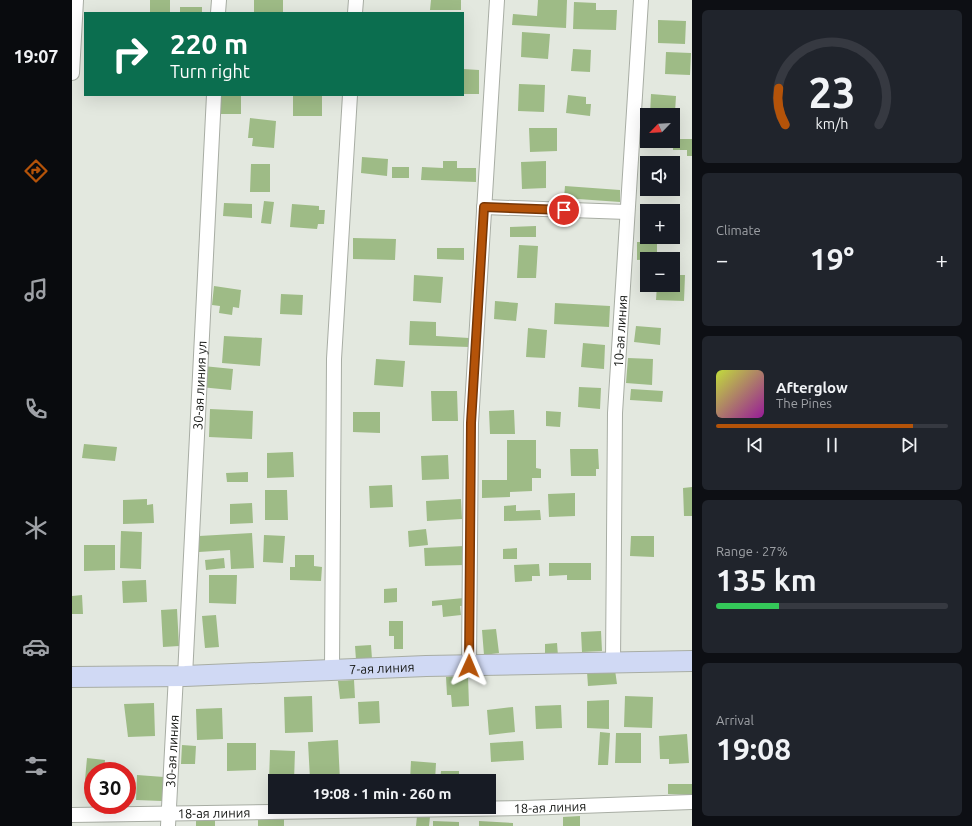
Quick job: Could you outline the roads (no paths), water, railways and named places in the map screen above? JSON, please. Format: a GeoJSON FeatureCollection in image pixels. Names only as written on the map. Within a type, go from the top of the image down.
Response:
{"type":"FeatureCollection","features":[{"type":"Feature","properties":{"kind":"street"},"geometry":{"type":"LineString","coordinates":[[72,73],[76,0]]}},
{"type":"Feature","properties":{"kind":"street"},"geometry":{"type":"LineString","coordinates":[[218,12],[219,0]]}},
{"type":"Feature","properties":{"kind":"street"},"geometry":{"type":"LineString","coordinates":[[355,12],[356,0]]}},
{"type":"Feature","properties":{"kind":"street"},"geometry":{"type":"LineString","coordinates":[[469,666],[471,423],[497,0]]}},
{"type":"Feature","properties":{"kind":"street","name":"10-ая линия"},"geometry":{"type":"LineString","coordinates":[[613,663],[615,413],[641,0]]}},
{"type":"Feature","properties":{"kind":"street","name":"30-ая линия ул"},"geometry":{"type":"LineString","coordinates":[[181,676],[214,96]]}},
{"type":"Feature","properties":{"kind":"street"},"geometry":{"type":"LineString","coordinates":[[332,670],[334,359],[350,96]]}},
{"type":"Feature","properties":{"kind":"street"},"geometry":{"type":"LineString","coordinates":[[484,207],[628,212]]}},
{"type":"Feature","properties":{"kind":"street","name":"7-ая линия"},"geometry":{"type":"LineString","coordinates":[[72,677],[181,676],[332,670],[692,661]]}},
{"type":"Feature","properties":{"kind":"street","name":"30-ая линия"},"geometry":{"type":"LineString","coordinates":[[169,819],[181,676]]}},
{"type":"Feature","properties":{"kind":"street","name":"18-ая линия"},"geometry":{"type":"LineString","coordinates":[[72,815],[169,819],[692,802]]}}]}
